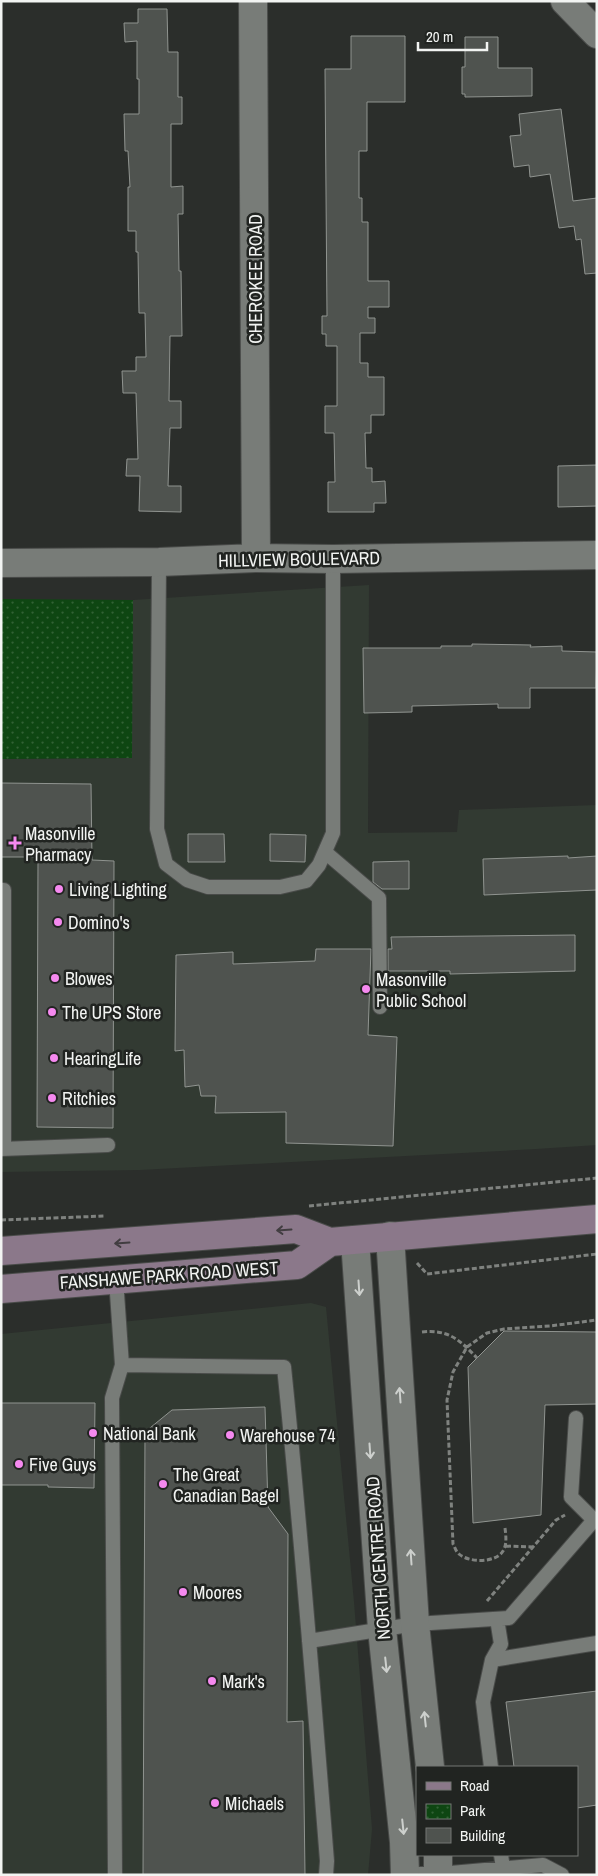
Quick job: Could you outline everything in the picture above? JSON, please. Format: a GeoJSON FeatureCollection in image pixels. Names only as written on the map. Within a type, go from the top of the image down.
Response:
{"type":"FeatureCollection","features":[{"type":"Feature","properties":{"kind":"main road","name":"FANSHAWE PARK ROAD WEST"},"geometry":{"type":"LineString","coordinates":[[1,1251],[296,1229],[343,1241],[597,1218]]}},
{"type":"Feature","properties":{"kind":"main road","name":"FANSHAWE PARK ROAD WEST"},"geometry":{"type":"LineString","coordinates":[[1,1289],[297,1265],[343,1241]]}},
{"type":"Feature","properties":{"kind":"street","name":"CHEROKEE ROAD"},"geometry":{"type":"LineString","coordinates":[[254,1],[256,558]]}},
{"type":"Feature","properties":{"kind":"street"},"geometry":{"type":"LineString","coordinates":[[565,1],[597,34]]}},
{"type":"Feature","properties":{"kind":"street","name":"HILLVIEW BOULEVARD"},"geometry":{"type":"LineString","coordinates":[[1,563],[159,562],[256,558],[333,559],[597,555]]}},
{"type":"Feature","properties":{"kind":"street","name":"NORTH CENTRE ROAD"},"geometry":{"type":"LineString","coordinates":[[390,1236],[415,1624],[430,1766]]}},
{"type":"Feature","properties":{"kind":"street","name":"NORTH CENTRE ROAD"},"geometry":{"type":"LineString","coordinates":[[343,1241],[404,1842],[405,1874]]}},
{"type":"Feature","properties":{"kind":"lane"},"geometry":{"type":"LineString","coordinates":[[159,562],[157,829],[166,864],[187,880],[208,886],[280,887],[306,881],[319,865],[333,833],[333,559]]}},
{"type":"Feature","properties":{"kind":"lane"},"geometry":{"type":"LineString","coordinates":[[324,852],[379,898],[380,1007]]}},
{"type":"Feature","properties":{"kind":"lane"},"geometry":{"type":"LineString","coordinates":[[1,890],[4,890],[2,1149],[108,1145]]}},
{"type":"Feature","properties":{"kind":"lane"},"geometry":{"type":"LineString","coordinates":[[115,1875],[112,1398],[122,1365],[116,1279]]}},
{"type":"Feature","properties":{"kind":"lane"},"geometry":{"type":"LineString","coordinates":[[122,1365],[284,1367],[299,1508],[327,1861],[326,1875]]}},
{"type":"Feature","properties":{"kind":"lane"},"geometry":{"type":"LineString","coordinates":[[309,1641],[415,1624],[509,1618],[595,1520],[572,1497],[576,1418]]}},
{"type":"Feature","properties":{"kind":"lane"},"geometry":{"type":"LineString","coordinates":[[491,1766],[483,1702],[492,1660],[501,1644],[497,1619]]}},
{"type":"Feature","properties":{"kind":"lane"},"geometry":{"type":"LineString","coordinates":[[492,1660],[597,1643]]}},
{"type":"Feature","properties":{"kind":"lane"},"geometry":{"type":"LineString","coordinates":[[405,1874],[438,1868],[502,1861],[542,1865],[562,1875]]}},
{"type":"Feature","properties":{"kind":"path"},"geometry":{"type":"LineString","coordinates":[[390,1236],[427,1274],[597,1254]]}},
{"type":"Feature","properties":{"kind":"path"},"geometry":{"type":"LineString","coordinates":[[505,1528],[506,1546],[502,1554],[493,1559],[466,1558],[458,1554],[453,1544],[447,1400],[453,1372],[467,1347],[487,1333],[504,1329],[597,1320]]}},
{"type":"Feature","properties":{"kind":"path"},"geometry":{"type":"LineString","coordinates":[[419,1332],[443,1333],[457,1338],[477,1358]]}},
{"type":"Feature","properties":{"kind":"path"},"geometry":{"type":"LineString","coordinates":[[479,1602],[489,1601],[556,1520],[565,1515]]}},
{"type":"Feature","properties":{"kind":"path"},"geometry":{"type":"LineString","coordinates":[[506,1546],[533,1547]]}},
{"type":"Feature","properties":{"kind":"shaded area","name":"Masonville Public School"},"geometry":{"type":"Polygon","coordinates":[[[369,585],[368,833],[457,832],[459,810],[597,805],[597,1145],[140,1170],[1,1172],[1,759],[131,758],[133,600],[369,585]]]}},
{"type":"Feature","properties":{"kind":"shaded area"},"geometry":{"type":"Polygon","coordinates":[[[311,1303],[326,1307],[354,1602],[372,1829],[368,1875],[1,1875],[1,1334],[311,1303]]]}},
{"type":"Feature","properties":{"kind":"green space"},"geometry":{"type":"Polygon","coordinates":[[[1,599],[133,600],[132,758],[1,759],[1,599]]]}},
{"type":"Feature","properties":{"kind":"building"},"geometry":{"type":"Polygon","coordinates":[[[138,9],[167,9],[168,52],[178,52],[178,97],[182,97],[182,124],[171,124],[171,187],[183,186],[183,214],[178,214],[182,336],[170,336],[169,401],[181,401],[181,428],[170,428],[168,486],[181,486],[181,512],[139,511],[140,476],[126,476],[127,459],[138,459],[136,393],[123,393],[122,371],[136,371],[136,357],[146,357],[145,313],[139,313],[136,231],[128,231],[128,187],[130,187],[128,151],[125,151],[124,114],[139,114],[137,41],[125,42],[124,23],[138,23],[138,9]]]}},
{"type":"Feature","properties":{"kind":"building"},"geometry":{"type":"Polygon","coordinates":[[[351,36],[405,36],[405,102],[367,102],[367,151],[359,151],[359,198],[362,198],[362,222],[368,222],[368,281],[389,281],[389,307],[368,307],[368,318],[375,318],[375,333],[360,333],[360,363],[368,363],[368,377],[384,377],[384,415],[371,415],[371,433],[365,433],[366,468],[372,468],[372,482],[385,481],[386,503],[374,503],[374,512],[328,512],[328,482],[335,482],[334,433],[325,433],[325,406],[337,406],[337,346],[326,346],[326,334],[322,334],[322,316],[327,316],[325,69],[351,69],[351,36]]]}},
{"type":"Feature","properties":{"kind":"building"},"geometry":{"type":"Polygon","coordinates":[[[465,37],[498,37],[498,68],[532,68],[532,96],[465,97],[465,94],[462,94],[462,67],[465,67],[465,37]]]}},
{"type":"Feature","properties":{"kind":"building"},"geometry":{"type":"Polygon","coordinates":[[[561,109],[573,201],[597,198],[597,273],[585,274],[581,239],[576,240],[574,226],[559,228],[550,174],[530,177],[529,165],[514,167],[510,136],[521,135],[519,114],[561,109]]]}},
{"type":"Feature","properties":{"kind":"building"},"geometry":{"type":"Polygon","coordinates":[[[597,465],[597,506],[558,507],[558,466],[597,465]]]}},
{"type":"Feature","properties":{"kind":"building"},"geometry":{"type":"Polygon","coordinates":[[[472,644],[531,645],[530,647],[562,646],[562,651],[597,652],[596,688],[530,688],[530,708],[498,708],[498,704],[412,706],[412,712],[364,713],[363,648],[441,648],[441,646],[472,646],[472,644]]]}},
{"type":"Feature","properties":{"kind":"building"},"geometry":{"type":"Polygon","coordinates":[[[1,783],[91,784],[92,860],[114,861],[113,1128],[37,1127],[38,857],[1,857],[1,783]]]}},
{"type":"Feature","properties":{"kind":"building"},"geometry":{"type":"Polygon","coordinates":[[[188,834],[224,834],[225,862],[188,862],[188,834]]]}},
{"type":"Feature","properties":{"kind":"building"},"geometry":{"type":"Polygon","coordinates":[[[270,834],[306,835],[305,862],[270,861],[270,834]]]}},
{"type":"Feature","properties":{"kind":"building"},"geometry":{"type":"Polygon","coordinates":[[[568,856],[568,858],[597,856],[597,890],[484,895],[483,859],[568,856]]]}},
{"type":"Feature","properties":{"kind":"building"},"geometry":{"type":"Polygon","coordinates":[[[409,861],[409,889],[382,889],[373,882],[373,862],[409,861]]]}},
{"type":"Feature","properties":{"kind":"building"},"geometry":{"type":"Polygon","coordinates":[[[575,935],[575,971],[450,974],[450,971],[388,971],[388,949],[392,949],[391,937],[575,935]]]}},
{"type":"Feature","properties":{"kind":"building"},"geometry":{"type":"Polygon","coordinates":[[[316,949],[371,949],[368,1035],[397,1037],[393,1146],[286,1143],[286,1112],[215,1113],[216,1096],[201,1096],[199,1085],[185,1087],[184,1050],[175,1051],[176,955],[233,952],[233,964],[315,961],[316,949]]]}},
{"type":"Feature","properties":{"kind":"building"},"geometry":{"type":"Polygon","coordinates":[[[504,1331],[597,1332],[597,1404],[545,1405],[541,1515],[473,1523],[468,1367],[504,1331]]]}},
{"type":"Feature","properties":{"kind":"building"},"geometry":{"type":"Polygon","coordinates":[[[1,1403],[95,1403],[94,1488],[48,1487],[48,1485],[1,1485],[1,1403]]]}},
{"type":"Feature","properties":{"kind":"building"},"geometry":{"type":"Polygon","coordinates":[[[265,1407],[268,1507],[288,1534],[287,1722],[303,1721],[305,1875],[143,1875],[145,1432],[172,1410],[265,1407]]]}},
{"type":"Feature","properties":{"kind":"building"},"geometry":{"type":"Polygon","coordinates":[[[597,1691],[597,1805],[578,1808],[578,1766],[514,1766],[506,1702],[597,1691]]]}},
{"type":"Feature","properties":{"kind":"place","name":"Masonville Pharmacy"},"geometry":{"type":"Point","coordinates":[15,843]}},
{"type":"Feature","properties":{"kind":"place","name":"Living Lighting"},"geometry":{"type":"Point","coordinates":[59,889]}},
{"type":"Feature","properties":{"kind":"place","name":"Domino's"},"geometry":{"type":"Point","coordinates":[58,922]}},
{"type":"Feature","properties":{"kind":"place","name":"Blowes"},"geometry":{"type":"Point","coordinates":[55,978]}},
{"type":"Feature","properties":{"kind":"place","name":"Masonville Public School"},"geometry":{"type":"Point","coordinates":[366,989]}},
{"type":"Feature","properties":{"kind":"place","name":"The UPS Store"},"geometry":{"type":"Point","coordinates":[52,1012]}},
{"type":"Feature","properties":{"kind":"place","name":"HearingLife"},"geometry":{"type":"Point","coordinates":[54,1058]}},
{"type":"Feature","properties":{"kind":"place","name":"Ritchies"},"geometry":{"type":"Point","coordinates":[52,1098]}},
{"type":"Feature","properties":{"kind":"place","name":"National Bank"},"geometry":{"type":"Point","coordinates":[93,1433]}},
{"type":"Feature","properties":{"kind":"place","name":"Warehouse 74"},"geometry":{"type":"Point","coordinates":[230,1435]}},
{"type":"Feature","properties":{"kind":"place","name":"Five Guys"},"geometry":{"type":"Point","coordinates":[19,1464]}},
{"type":"Feature","properties":{"kind":"place","name":"The Great Canadian Bagel"},"geometry":{"type":"Point","coordinates":[163,1484]}},
{"type":"Feature","properties":{"kind":"place","name":"Moores"},"geometry":{"type":"Point","coordinates":[183,1592]}},
{"type":"Feature","properties":{"kind":"place","name":"Mark's"},"geometry":{"type":"Point","coordinates":[212,1681]}},
{"type":"Feature","properties":{"kind":"place","name":"Michaels"},"geometry":{"type":"Point","coordinates":[215,1803]}}]}
